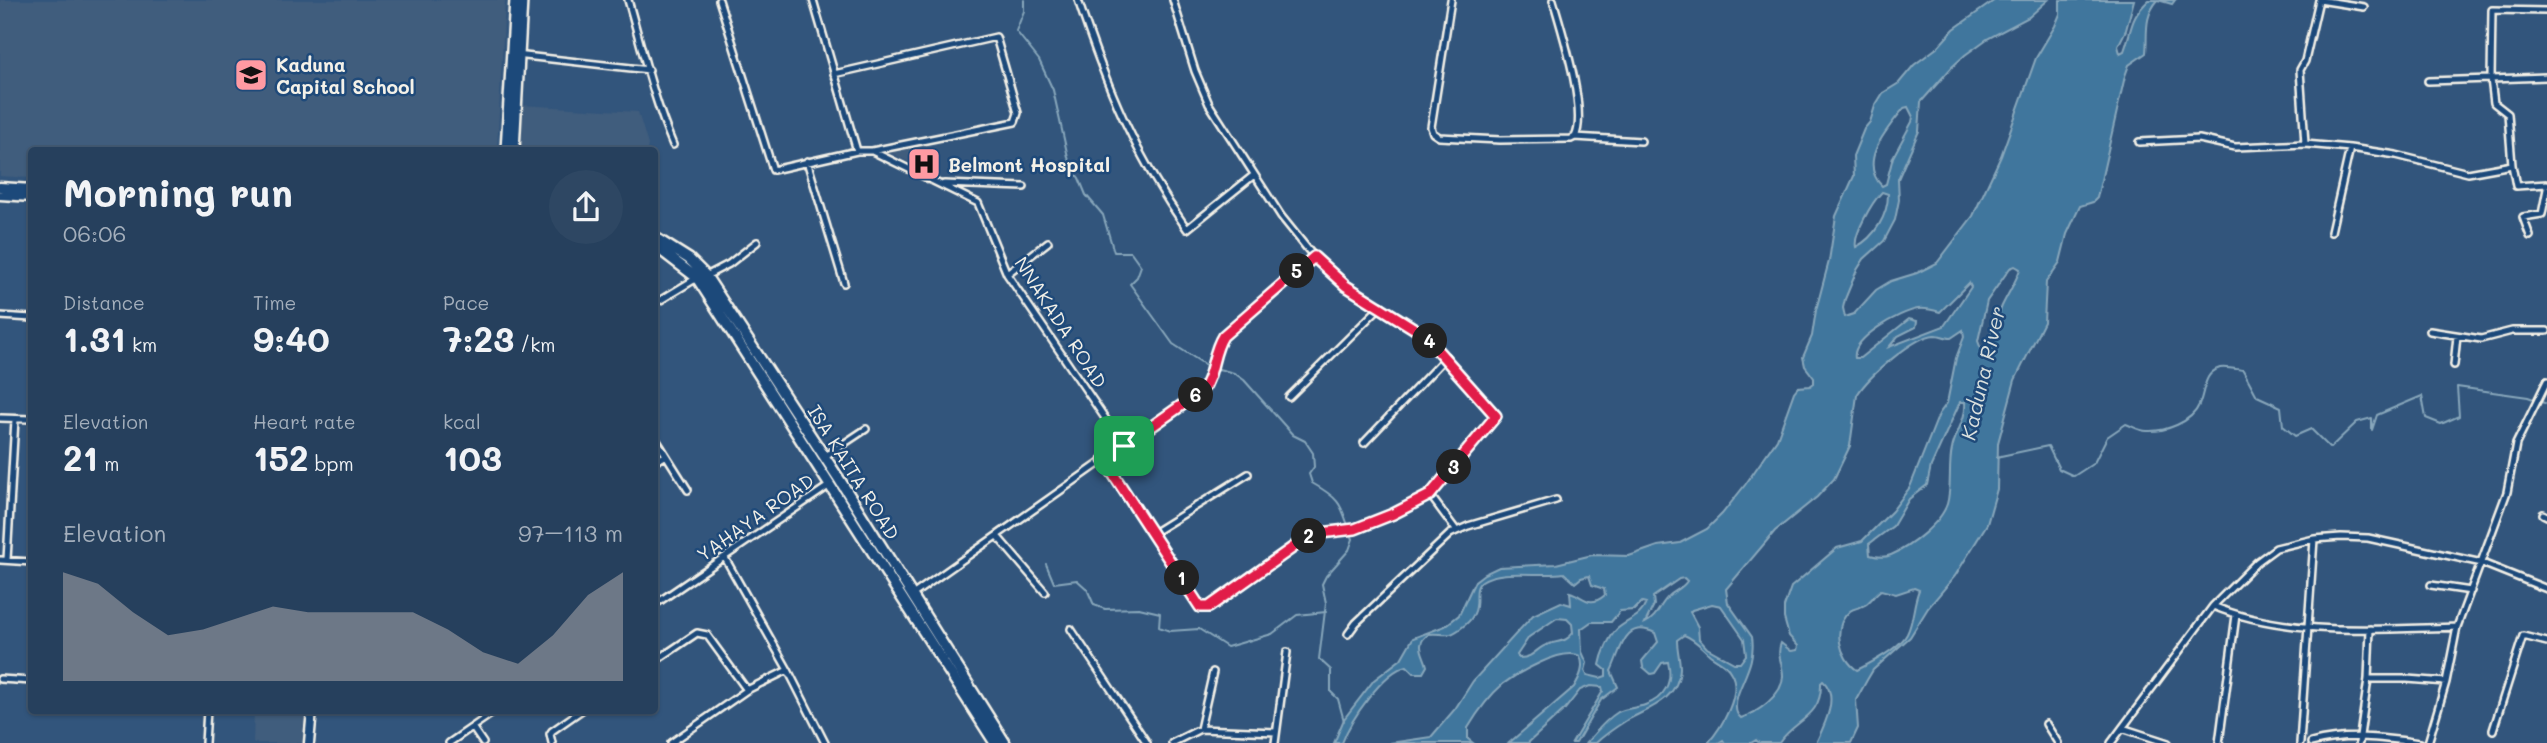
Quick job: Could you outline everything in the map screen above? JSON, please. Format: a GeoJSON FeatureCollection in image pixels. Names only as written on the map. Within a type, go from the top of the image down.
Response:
{"type":"FeatureCollection","features":[{"type":"Feature","properties":{"kind":"main road"},"geometry":{"type":"LineString","coordinates":[[514,147],[515,0]]}},
{"type":"Feature","properties":{"kind":"main road"},"geometry":{"type":"LineString","coordinates":[[506,147],[522,0]]}},
{"type":"Feature","properties":{"kind":"main road"},"geometry":{"type":"LineString","coordinates":[[0,187],[28,189]]}},
{"type":"Feature","properties":{"kind":"main road"},"geometry":{"type":"LineString","coordinates":[[0,195],[28,197]]}},
{"type":"Feature","properties":{"kind":"main road","name":"ISA KAITA ROAD"},"geometry":{"type":"LineString","coordinates":[[658,240],[689,259],[702,277],[839,479],[1005,743]]}},
{"type":"Feature","properties":{"kind":"main road","name":"ISA KAITA ROAD"},"geometry":{"type":"LineString","coordinates":[[658,249],[702,277],[830,485],[995,743]]}},
{"type":"Feature","properties":{"kind":"main road"},"geometry":{"type":"LineString","coordinates":[[309,743],[312,714]]}},
{"type":"Feature","properties":{"kind":"street"},"geometry":{"type":"LineString","coordinates":[[628,0],[649,70],[657,108],[673,145]]}},
{"type":"Feature","properties":{"kind":"street"},"geometry":{"type":"LineString","coordinates":[[719,0],[770,167],[775,170],[807,161],[857,151],[872,151],[1015,122],[1018,113],[996,37],[835,74]]}},
{"type":"Feature","properties":{"kind":"street"},"geometry":{"type":"LineString","coordinates":[[813,0],[857,151]]}},
{"type":"Feature","properties":{"kind":"street"},"geometry":{"type":"LineString","coordinates":[[1078,0],[1122,121],[1152,179],[1186,229],[1254,175]]}},
{"type":"Feature","properties":{"kind":"street"},"geometry":{"type":"LineString","coordinates":[[1104,460],[1203,608],[1209,607],[1307,537],[1355,529],[1430,495],[1496,416],[1423,334],[1346,286],[1314,257],[1281,216],[1209,104],[1195,71],[1173,0]]}},
{"type":"Feature","properties":{"kind":"street"},"geometry":{"type":"LineString","coordinates":[[1451,0],[1431,127],[1433,133],[1439,137],[1500,140],[1575,137],[1641,141]]}},
{"type":"Feature","properties":{"kind":"street"},"geometry":{"type":"LineString","coordinates":[[1553,0],[1573,76],[1580,125],[1575,137]]}},
{"type":"Feature","properties":{"kind":"street"},"geometry":{"type":"LineString","coordinates":[[2305,144],[2300,70],[2305,61],[2319,0],[2364,7]]}},
{"type":"Feature","properties":{"kind":"street"},"geometry":{"type":"LineString","coordinates":[[2529,236],[2523,217],[2542,214],[2547,186],[2516,186],[2508,114],[2494,103],[2491,79],[2492,10],[2547,11]]}},
{"type":"Feature","properties":{"kind":"street"},"geometry":{"type":"LineString","coordinates":[[516,55],[649,70]]}},
{"type":"Feature","properties":{"kind":"street"},"geometry":{"type":"LineString","coordinates":[[2428,81],[2547,77]]}},
{"type":"Feature","properties":{"kind":"street"},"geometry":{"type":"LineString","coordinates":[[2139,142],[2199,139],[2235,147],[2305,144],[2350,148],[2396,155],[2468,173],[2512,165]]}},
{"type":"Feature","properties":{"kind":"street"},"geometry":{"type":"LineString","coordinates":[[2332,232],[2350,148]]}},
{"type":"Feature","properties":{"kind":"street","name":"NNAKADA ROAD"},"geometry":{"type":"LineString","coordinates":[[872,151],[978,203],[1007,274],[1124,446]]}},
{"type":"Feature","properties":{"kind":"street"},"geometry":{"type":"LineString","coordinates":[[807,161],[844,283]]}},
{"type":"Feature","properties":{"kind":"street"},"geometry":{"type":"LineString","coordinates":[[940,184],[1024,187]]}},
{"type":"Feature","properties":{"kind":"street"},"geometry":{"type":"LineString","coordinates":[[658,302],[729,264],[757,242]]}},
{"type":"Feature","properties":{"kind":"street"},"geometry":{"type":"LineString","coordinates":[[1007,274],[1048,242]]}},
{"type":"Feature","properties":{"kind":"street"},"geometry":{"type":"LineString","coordinates":[[911,596],[1202,391],[1208,382],[1223,336],[1314,257]]}},
{"type":"Feature","properties":{"kind":"street"},"geometry":{"type":"LineString","coordinates":[[1289,397],[1381,306]]}},
{"type":"Feature","properties":{"kind":"street"},"geometry":{"type":"LineString","coordinates":[[0,316],[28,318]]}},
{"type":"Feature","properties":{"kind":"street"},"geometry":{"type":"LineString","coordinates":[[2430,331],[2481,339],[2512,331],[2547,331]]}},
{"type":"Feature","properties":{"kind":"street"},"geometry":{"type":"LineString","coordinates":[[2454,366],[2457,336]]}},
{"type":"Feature","properties":{"kind":"street"},"geometry":{"type":"LineString","coordinates":[[1364,443],[1446,358]]}},
{"type":"Feature","properties":{"kind":"street"},"geometry":{"type":"LineString","coordinates":[[2428,743],[2446,682],[2457,627],[2507,492],[2516,444],[2547,381]]}},
{"type":"Feature","properties":{"kind":"street"},"geometry":{"type":"LineString","coordinates":[[0,418],[28,419]]}},
{"type":"Feature","properties":{"kind":"street"},"geometry":{"type":"LineString","coordinates":[[15,419],[4,560],[28,562]]}},
{"type":"Feature","properties":{"kind":"street"},"geometry":{"type":"LineString","coordinates":[[824,457],[866,429]]}},
{"type":"Feature","properties":{"kind":"street"},"geometry":{"type":"LineString","coordinates":[[658,443],[688,490]]}},
{"type":"Feature","properties":{"kind":"street"},"geometry":{"type":"LineString","coordinates":[[658,460],[665,456]]}},
{"type":"Feature","properties":{"kind":"street"},"geometry":{"type":"LineString","coordinates":[[1153,533],[1248,474]]}},
{"type":"Feature","properties":{"kind":"street","name":"YAHAYA ROAD"},"geometry":{"type":"LineString","coordinates":[[658,602],[839,479]]}},
{"type":"Feature","properties":{"kind":"street"},"geometry":{"type":"LineString","coordinates":[[1430,495],[1456,530]]}},
{"type":"Feature","properties":{"kind":"street"},"geometry":{"type":"LineString","coordinates":[[0,497],[10,498]]}},
{"type":"Feature","properties":{"kind":"street"},"geometry":{"type":"LineString","coordinates":[[1349,634],[1356,623],[1456,530],[1556,500]]}},
{"type":"Feature","properties":{"kind":"street"},"geometry":{"type":"LineString","coordinates":[[998,536],[1045,592]]}},
{"type":"Feature","properties":{"kind":"street"},"geometry":{"type":"LineString","coordinates":[[2111,743],[2213,606],[2256,562],[2276,548],[2314,539],[2368,538],[2482,563],[2547,589]]}},
{"type":"Feature","properties":{"kind":"street"},"geometry":{"type":"LineString","coordinates":[[2300,743],[2314,539]]}},
{"type":"Feature","properties":{"kind":"street"},"geometry":{"type":"LineString","coordinates":[[725,558],[788,670],[825,743]]}},
{"type":"Feature","properties":{"kind":"street"},"geometry":{"type":"LineString","coordinates":[[2431,585],[2471,591]]}},
{"type":"Feature","properties":{"kind":"street"},"geometry":{"type":"LineString","coordinates":[[2213,606],[2236,615],[2309,627],[2457,627]]}},
{"type":"Feature","properties":{"kind":"street"},"geometry":{"type":"LineString","coordinates":[[2219,743],[2236,615]]}},
{"type":"Feature","properties":{"kind":"street"},"geometry":{"type":"LineString","coordinates":[[1071,629],[1147,743]]}},
{"type":"Feature","properties":{"kind":"street"},"geometry":{"type":"LineString","coordinates":[[2360,740],[2368,679],[2370,629]]}},
{"type":"Feature","properties":{"kind":"street"},"geometry":{"type":"LineString","coordinates":[[658,659],[702,632],[708,635],[747,690]]}},
{"type":"Feature","properties":{"kind":"street"},"geometry":{"type":"LineString","coordinates":[[2493,730],[2523,635],[2547,642]]}},
{"type":"Feature","properties":{"kind":"street"},"geometry":{"type":"LineString","coordinates":[[1275,743],[1287,652]]}},
{"type":"Feature","properties":{"kind":"street"},"geometry":{"type":"LineString","coordinates":[[671,743],[747,690],[788,670]]}},
{"type":"Feature","properties":{"kind":"street"},"geometry":{"type":"LineString","coordinates":[[1200,729],[1213,672]]}},
{"type":"Feature","properties":{"kind":"street"},"geometry":{"type":"LineString","coordinates":[[0,679],[28,681]]}},
{"type":"Feature","properties":{"kind":"street"},"geometry":{"type":"LineString","coordinates":[[2368,679],[2446,682]]}},
{"type":"Feature","properties":{"kind":"street"},"geometry":{"type":"LineString","coordinates":[[205,743],[207,714]]}},
{"type":"Feature","properties":{"kind":"street"},"geometry":{"type":"LineString","coordinates":[[449,743],[491,714]]}},
{"type":"Feature","properties":{"kind":"street"},"geometry":{"type":"LineString","coordinates":[[552,743],[552,731],[576,714]]}},
{"type":"Feature","properties":{"kind":"street"},"geometry":{"type":"LineString","coordinates":[[2046,724],[2058,743]]}},
{"type":"Feature","properties":{"kind":"street"},"geometry":{"type":"LineString","coordinates":[[472,727],[483,743]]}},
{"type":"Feature","properties":{"kind":"street"},"geometry":{"type":"LineString","coordinates":[[2122,728],[2168,743]]}},
{"type":"Feature","properties":{"kind":"street"},"geometry":{"type":"LineString","coordinates":[[1172,743],[1200,729],[1276,732]]}},
{"type":"Feature","properties":{"kind":"street"},"geometry":{"type":"LineString","coordinates":[[2311,743],[2325,739],[2420,743]]}},
{"type":"Feature","properties":{"kind":"shaded area","name":"Kaduna Capital School"},"geometry":{"type":"Polygon","coordinates":[[[0,0],[505,0],[497,147],[28,147],[28,178],[0,176],[0,0]]]}},
{"type":"Feature","properties":{"kind":"shaded area"},"geometry":{"type":"Polygon","coordinates":[[[521,105],[638,112],[648,145],[648,147],[518,147],[521,105]]]}},
{"type":"Feature","properties":{"kind":"shaded area","name":"Belmont Hospital"},"geometry":{"type":"Polygon","coordinates":[[[928,145],[939,177],[889,152],[928,145]]]}},
{"type":"Feature","properties":{"kind":"shaded area"},"geometry":{"type":"Polygon","coordinates":[[[254,714],[305,714],[304,743],[253,743],[254,714]]]}},
{"type":"Feature","properties":{"kind":"water","name":"Kaduna River"},"geometry":{"type":"Polygon","coordinates":[[[1995,0],[2048,0],[2029,17],[1987,39],[1965,55],[1921,102],[1919,131],[1898,179],[1899,200],[1895,220],[1884,241],[1864,259],[1857,270],[1845,299],[1845,317],[1854,314],[1876,290],[1891,281],[1937,263],[1973,216],[2001,156],[2036,58],[2060,14],[2060,0],[2134,0],[2126,30],[2118,46],[2120,53],[2124,51],[2138,13],[2149,0],[2158,0],[2148,19],[2146,53],[2129,65],[2125,76],[2097,198],[2080,206],[2067,234],[2060,262],[2046,282],[2044,322],[2015,380],[1998,443],[1997,489],[1987,524],[1955,576],[1928,608],[1910,637],[1873,670],[1856,700],[1858,728],[1851,743],[1816,743],[1830,703],[1828,687],[1823,681],[1817,704],[1779,743],[1759,743],[1756,740],[1751,743],[1725,743],[1723,740],[1708,743],[1729,710],[1734,681],[1725,665],[1684,635],[1677,640],[1680,668],[1675,688],[1669,695],[1619,725],[1596,743],[1586,743],[1613,715],[1652,702],[1666,688],[1668,662],[1662,663],[1655,673],[1651,674],[1643,667],[1642,661],[1658,642],[1655,633],[1636,630],[1625,639],[1611,671],[1618,687],[1601,700],[1576,743],[1572,743],[1603,691],[1602,687],[1590,686],[1580,690],[1565,709],[1528,743],[1509,743],[1574,687],[1582,664],[1580,656],[1572,654],[1540,662],[1503,684],[1468,728],[1468,739],[1473,743],[1390,743],[1431,737],[1455,709],[1473,681],[1533,615],[1561,602],[1571,605],[1570,592],[1591,601],[1605,595],[1604,589],[1592,585],[1589,576],[1575,583],[1564,573],[1510,574],[1482,581],[1478,585],[1475,612],[1465,625],[1451,634],[1429,634],[1422,641],[1421,649],[1427,666],[1423,673],[1414,673],[1407,666],[1388,677],[1368,698],[1342,743],[1334,743],[1344,719],[1374,680],[1401,659],[1413,638],[1445,626],[1459,615],[1475,581],[1484,574],[1499,567],[1556,564],[1592,555],[1629,556],[1658,546],[1680,543],[1707,529],[1722,514],[1777,439],[1794,392],[1798,387],[1814,383],[1803,357],[1812,336],[1836,216],[1854,176],[1853,156],[1875,106],[1883,93],[1899,83],[1914,65],[1938,47],[1954,29],[1995,0]],[[1908,107],[1904,108],[1883,135],[1874,156],[1873,166],[1875,176],[1882,186],[1886,184],[1893,157],[1912,122],[1913,117],[1908,107]],[[1882,192],[1860,227],[1856,247],[1879,225],[1886,210],[1888,194],[1882,192]],[[2015,266],[2010,268],[1987,301],[1978,341],[1981,349],[1984,348],[2020,269],[2015,266]],[[1969,283],[1940,312],[1926,309],[1910,311],[1878,327],[1861,342],[1855,358],[1860,358],[1909,319],[1917,321],[1916,327],[1898,336],[1889,347],[1944,326],[1971,287],[1969,283]],[[1963,330],[1951,338],[1935,335],[1926,337],[1904,350],[1863,387],[1857,395],[1850,446],[1834,479],[1817,497],[1775,531],[1726,589],[1728,603],[1752,637],[1749,668],[1736,701],[1736,711],[1741,718],[1761,708],[1779,690],[1783,676],[1779,656],[1781,643],[1791,651],[1797,650],[1798,646],[1789,636],[1784,618],[1784,607],[1791,587],[1837,548],[1862,541],[1892,511],[1910,487],[1939,414],[1947,403],[1956,358],[1964,337],[1963,330]],[[1960,402],[1931,466],[1927,485],[1909,499],[1893,526],[1869,544],[1870,555],[1886,557],[1899,551],[1924,534],[1944,511],[1950,484],[1952,449],[1964,414],[1965,402],[1960,402]],[[1684,578],[1679,579],[1653,597],[1654,605],[1645,623],[1653,618],[1669,596],[1687,581],[1684,578]],[[1914,588],[1896,594],[1881,590],[1865,605],[1850,611],[1844,618],[1839,634],[1842,651],[1857,670],[1885,655],[1907,634],[1919,590],[1914,588]],[[1642,602],[1634,610],[1620,611],[1611,622],[1591,622],[1581,629],[1587,675],[1600,678],[1606,676],[1606,670],[1600,665],[1609,641],[1617,629],[1641,612],[1646,603],[1642,602]],[[1712,604],[1692,610],[1690,612],[1698,627],[1699,639],[1707,648],[1734,663],[1740,663],[1746,655],[1744,639],[1721,606],[1712,604]],[[1557,618],[1529,637],[1517,655],[1519,658],[1567,638],[1573,633],[1572,624],[1567,619],[1557,618]]]}},
{"type":"Feature","properties":{"kind":"water"},"geometry":{"type":"Polygon","coordinates":[[[2158,0],[2175,0],[2172,4],[2158,0]]]}},
{"type":"Feature","properties":{"kind":"waterway"},"geometry":{"type":"LineString","coordinates":[[1024,0],[1024,11],[1016,31],[1039,60],[1053,90],[1070,166],[1086,195],[1103,215],[1114,252],[1131,252],[1141,266],[1137,277],[1130,284],[1173,344],[1207,366],[1234,373],[1244,380],[1293,435],[1305,441],[1313,453],[1314,467],[1309,474],[1312,483],[1331,495],[1343,512],[1353,539],[1349,550],[1322,584],[1326,603],[1319,659],[1331,670],[1331,692],[1338,699],[1344,721]]}},
{"type":"Feature","properties":{"kind":"waterway"},"geometry":{"type":"LineString","coordinates":[[1996,457],[2048,446],[2059,469],[2074,476],[2094,463],[2107,437],[2126,424],[2154,431],[2170,428],[2184,421],[2199,405],[2210,374],[2220,368],[2243,370],[2257,396],[2281,407],[2283,426],[2295,436],[2311,429],[2330,448],[2357,422],[2372,418],[2372,430],[2377,415],[2422,396],[2426,418],[2441,424],[2459,416],[2457,387],[2528,397],[2547,404]]}},
{"type":"Feature","properties":{"kind":"waterway"},"geometry":{"type":"LineString","coordinates":[[1046,564],[1054,583],[1077,580],[1087,589],[1094,605],[1105,609],[1139,608],[1160,613],[1159,627],[1170,631],[1199,629],[1227,647],[1272,634],[1297,615],[1326,612]]}},
{"type":"Feature","properties":{"kind":"place","name":"Kaduna Capital School"},"geometry":{"type":"Point","coordinates":[251,75]}},
{"type":"Feature","properties":{"kind":"place","name":"Belmont Hospital"},"geometry":{"type":"Point","coordinates":[924,164]}},
{"type":"Feature","properties":{"kind":"route"},"geometry":{"type":"LineString","coordinates":[[1314,257],[1346,286],[1423,334],[1496,416],[1430,495],[1355,529],[1312,534],[1209,607],[1203,608],[1104,460],[1124,446],[1202,391],[1208,382],[1218,344],[1223,336],[1314,257]]}}]}
